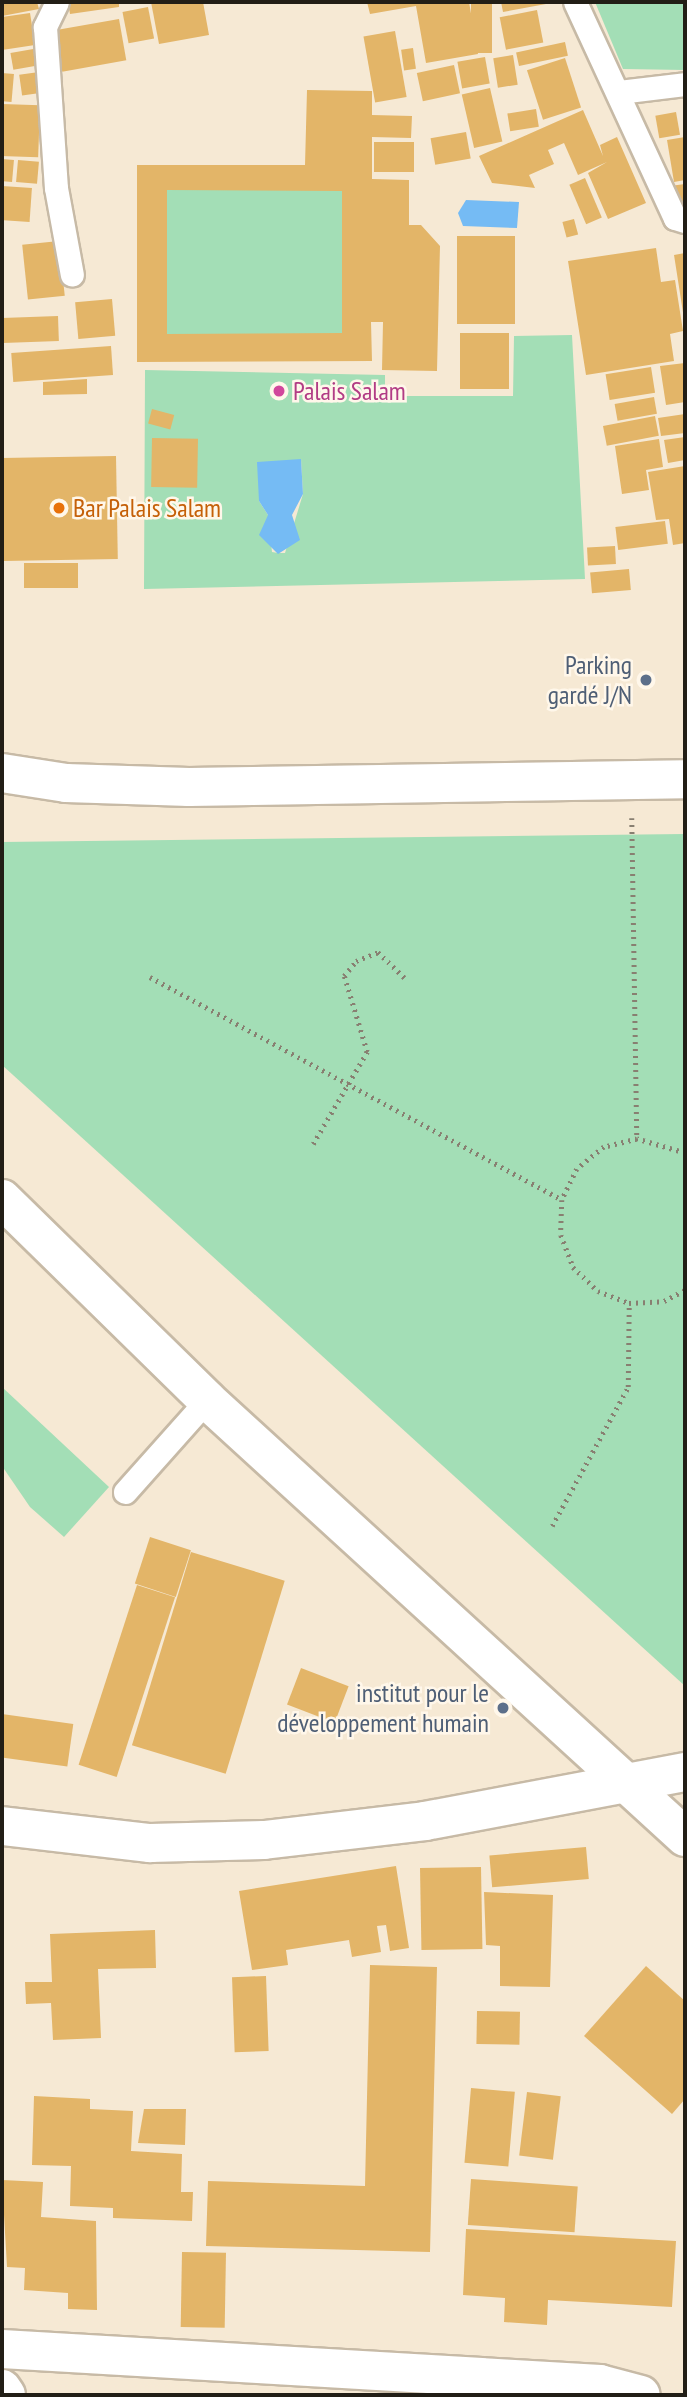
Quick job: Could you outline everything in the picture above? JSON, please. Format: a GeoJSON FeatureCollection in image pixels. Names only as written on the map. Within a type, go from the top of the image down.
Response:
{"type":"FeatureCollection","features":[{"type":"Feature","properties":{"kind":"street"},"geometry":{"type":"LineString","coordinates":[[2,774],[66,783],[189,787],[685,779]]}},
{"type":"Feature","properties":{"kind":"street"},"geometry":{"type":"LineString","coordinates":[[2,1199],[207,1400],[685,1836]]}},
{"type":"Feature","properties":{"kind":"street"},"geometry":{"type":"LineString","coordinates":[[2,1826],[150,1843],[264,1840],[425,1821],[630,1785],[685,1772]]}},
{"type":"Feature","properties":{"kind":"street"},"geometry":{"type":"LineString","coordinates":[[2,2349],[600,2384],[641,2395]]}},
{"type":"Feature","properties":{"kind":"street"},"geometry":{"type":"LineString","coordinates":[[2,2389],[6,2395]]}},
{"type":"Feature","properties":{"kind":"lane"},"geometry":{"type":"LineString","coordinates":[[57,2],[45,27],[56,188],[72,275]]}},
{"type":"Feature","properties":{"kind":"lane"},"geometry":{"type":"LineString","coordinates":[[575,2],[619,92],[675,218],[685,221]]}},
{"type":"Feature","properties":{"kind":"lane"},"geometry":{"type":"LineString","coordinates":[[619,92],[685,84]]}},
{"type":"Feature","properties":{"kind":"lane"},"geometry":{"type":"LineString","coordinates":[[125,1492],[207,1400]]}},
{"type":"Feature","properties":{"kind":"path"},"geometry":{"type":"LineString","coordinates":[[631,779],[637,1139]]}},
{"type":"Feature","properties":{"kind":"path"},"geometry":{"type":"LineString","coordinates":[[313,1144],[367,1052],[344,976],[356,961],[378,952],[405,978]]}},
{"type":"Feature","properties":{"kind":"path"},"geometry":{"type":"LineString","coordinates":[[150,976],[562,1200]]}},
{"type":"Feature","properties":{"kind":"path"},"geometry":{"type":"LineString","coordinates":[[685,1153],[637,1139],[595,1155],[578,1169],[562,1200],[561,1235],[573,1267],[597,1291],[629,1303],[664,1301],[685,1290]]}},
{"type":"Feature","properties":{"kind":"path"},"geometry":{"type":"LineString","coordinates":[[552,1526],[628,1387],[629,1303]]}},
{"type":"Feature","properties":{"kind":"green space"},"geometry":{"type":"Polygon","coordinates":[[[595,2],[685,2],[685,70],[623,69],[595,2]]]}},
{"type":"Feature","properties":{"kind":"green space"},"geometry":{"type":"Polygon","coordinates":[[[167,190],[342,190],[342,334],[167,334],[167,190]]]}},
{"type":"Feature","properties":{"kind":"green space"},"geometry":{"type":"Polygon","coordinates":[[[572,335],[585,579],[144,589],[145,370],[385,375],[385,396],[513,396],[514,336],[572,335]],[[301,459],[259,501],[268,515],[272,552],[285,553],[303,494],[301,459]]]}},
{"type":"Feature","properties":{"kind":"green space"},"geometry":{"type":"Polygon","coordinates":[[[685,834],[685,1686],[2,1065],[2,842],[685,834]]]}},
{"type":"Feature","properties":{"kind":"green space"},"geometry":{"type":"Polygon","coordinates":[[[2,1387],[109,1487],[64,1537],[30,1507],[2,1466],[2,1387]]]}},
{"type":"Feature","properties":{"kind":"water"},"geometry":{"type":"Polygon","coordinates":[[[466,200],[519,202],[517,228],[463,226],[458,213],[466,200]]]}},
{"type":"Feature","properties":{"kind":"water"},"geometry":{"type":"Polygon","coordinates":[[[301,459],[303,494],[292,515],[300,540],[278,554],[259,535],[268,515],[259,501],[257,462],[301,459]]]}},
{"type":"Feature","properties":{"kind":"building"},"geometry":{"type":"Polygon","coordinates":[[[2,2],[37,2],[39,9],[2,16],[2,2]]]}},
{"type":"Feature","properties":{"kind":"building"},"geometry":{"type":"Polygon","coordinates":[[[68,2],[119,2],[119,7],[70,14],[68,2]]]}},
{"type":"Feature","properties":{"kind":"building"},"geometry":{"type":"Polygon","coordinates":[[[151,2],[203,2],[209,35],[159,44],[151,2]]]}},
{"type":"Feature","properties":{"kind":"building"},"geometry":{"type":"Polygon","coordinates":[[[367,2],[469,2],[478,54],[426,63],[416,6],[370,14],[367,2]]]}},
{"type":"Feature","properties":{"kind":"building"},"geometry":{"type":"Polygon","coordinates":[[[471,2],[492,2],[492,53],[471,53],[471,2]]]}},
{"type":"Feature","properties":{"kind":"building"},"geometry":{"type":"Polygon","coordinates":[[[501,2],[546,2],[546,4],[503,12],[501,2]]]}},
{"type":"Feature","properties":{"kind":"building"},"geometry":{"type":"Polygon","coordinates":[[[148,7],[154,38],[129,43],[122,12],[148,7]]]}},
{"type":"Feature","properties":{"kind":"building"},"geometry":{"type":"Polygon","coordinates":[[[537,10],[543,42],[506,50],[500,17],[537,10]]]}},
{"type":"Feature","properties":{"kind":"building"},"geometry":{"type":"Polygon","coordinates":[[[30,13],[35,45],[2,50],[2,17],[30,13]]]}},
{"type":"Feature","properties":{"kind":"building"},"geometry":{"type":"Polygon","coordinates":[[[119,19],[126,60],[62,72],[55,30],[119,19]]]}},
{"type":"Feature","properties":{"kind":"building"},"geometry":{"type":"Polygon","coordinates":[[[395,31],[407,97],[375,103],[363,37],[395,31]]]}},
{"type":"Feature","properties":{"kind":"building"},"geometry":{"type":"Polygon","coordinates":[[[565,42],[568,56],[519,66],[516,52],[565,42]]]}},
{"type":"Feature","properties":{"kind":"building"},"geometry":{"type":"Polygon","coordinates":[[[39,48],[42,65],[13,70],[10,53],[39,48]]]}},
{"type":"Feature","properties":{"kind":"building"},"geometry":{"type":"Polygon","coordinates":[[[413,48],[416,69],[404,70],[401,50],[413,48]]]}},
{"type":"Feature","properties":{"kind":"building"},"geometry":{"type":"Polygon","coordinates":[[[513,55],[518,85],[498,88],[493,58],[513,55]]]}},
{"type":"Feature","properties":{"kind":"building"},"geometry":{"type":"Polygon","coordinates":[[[485,57],[490,84],[462,88],[457,62],[485,57]]]}},
{"type":"Feature","properties":{"kind":"building"},"geometry":{"type":"Polygon","coordinates":[[[565,58],[581,107],[543,120],[527,70],[565,58]]]}},
{"type":"Feature","properties":{"kind":"building"},"geometry":{"type":"Polygon","coordinates":[[[454,65],[460,93],[423,101],[417,73],[454,65]]]}},
{"type":"Feature","properties":{"kind":"building"},"geometry":{"type":"Polygon","coordinates":[[[39,72],[42,93],[22,96],[19,75],[39,72]]]}},
{"type":"Feature","properties":{"kind":"building"},"geometry":{"type":"Polygon","coordinates":[[[2,73],[14,74],[12,102],[2,101],[2,73]]]}},
{"type":"Feature","properties":{"kind":"building"},"geometry":{"type":"Polygon","coordinates":[[[490,88],[502,142],[474,148],[462,95],[490,88]]]}},
{"type":"Feature","properties":{"kind":"building"},"geometry":{"type":"Polygon","coordinates":[[[307,90],[372,91],[372,115],[412,116],[411,138],[372,137],[372,179],[409,180],[409,225],[421,225],[440,246],[437,371],[382,370],[383,322],[371,322],[372,361],[137,362],[137,165],[305,165],[307,90]],[[167,190],[167,334],[342,333],[342,191],[167,190]]]}},
{"type":"Feature","properties":{"kind":"building"},"geometry":{"type":"Polygon","coordinates":[[[2,104],[40,105],[38,157],[2,156],[2,104]]]}},
{"type":"Feature","properties":{"kind":"building"},"geometry":{"type":"Polygon","coordinates":[[[536,109],[539,127],[510,131],[507,114],[536,109]]]}},
{"type":"Feature","properties":{"kind":"building"},"geometry":{"type":"Polygon","coordinates":[[[583,110],[603,156],[600,145],[617,137],[646,203],[608,219],[588,173],[607,162],[578,175],[564,143],[548,150],[554,164],[529,175],[535,188],[492,183],[479,156],[583,110]]]}},
{"type":"Feature","properties":{"kind":"building"},"geometry":{"type":"Polygon","coordinates":[[[676,112],[680,135],[659,138],[655,116],[676,112]]]}},
{"type":"Feature","properties":{"kind":"building"},"geometry":{"type":"Polygon","coordinates":[[[466,132],[471,159],[435,165],[431,138],[466,132]]]}},
{"type":"Feature","properties":{"kind":"building"},"geometry":{"type":"Polygon","coordinates":[[[685,137],[685,180],[674,182],[667,140],[685,137]]]}},
{"type":"Feature","properties":{"kind":"building"},"geometry":{"type":"Polygon","coordinates":[[[374,142],[414,142],[414,172],[374,172],[374,142]]]}},
{"type":"Feature","properties":{"kind":"building"},"geometry":{"type":"Polygon","coordinates":[[[2,159],[14,160],[12,182],[2,181],[2,159]]]}},
{"type":"Feature","properties":{"kind":"building"},"geometry":{"type":"Polygon","coordinates":[[[18,160],[39,162],[37,184],[16,182],[18,160]]]}},
{"type":"Feature","properties":{"kind":"building"},"geometry":{"type":"Polygon","coordinates":[[[585,178],[602,218],[586,224],[569,185],[585,178]]]}},
{"type":"Feature","properties":{"kind":"building"},"geometry":{"type":"Polygon","coordinates":[[[685,184],[685,203],[673,205],[670,186],[685,184]]]}},
{"type":"Feature","properties":{"kind":"building"},"geometry":{"type":"Polygon","coordinates":[[[2,186],[32,188],[30,222],[2,220],[2,186]]]}},
{"type":"Feature","properties":{"kind":"building"},"geometry":{"type":"Polygon","coordinates":[[[574,219],[578,234],[567,238],[562,222],[574,219]]]}},
{"type":"Feature","properties":{"kind":"building"},"geometry":{"type":"Polygon","coordinates":[[[457,236],[515,236],[515,324],[457,324],[457,236]]]}},
{"type":"Feature","properties":{"kind":"building"},"geometry":{"type":"Polygon","coordinates":[[[59,241],[65,296],[28,300],[22,245],[59,241]]]}},
{"type":"Feature","properties":{"kind":"building"},"geometry":{"type":"Polygon","coordinates":[[[656,248],[661,282],[675,280],[683,331],[670,334],[674,361],[586,375],[568,261],[656,248]]]}},
{"type":"Feature","properties":{"kind":"building"},"geometry":{"type":"Polygon","coordinates":[[[685,253],[685,319],[684,319],[674,255],[685,253]]]}},
{"type":"Feature","properties":{"kind":"building"},"geometry":{"type":"Polygon","coordinates":[[[112,299],[115,336],[78,339],[75,302],[112,299]]]}},
{"type":"Feature","properties":{"kind":"building"},"geometry":{"type":"Polygon","coordinates":[[[58,316],[59,341],[3,343],[2,318],[58,316]]]}},
{"type":"Feature","properties":{"kind":"building"},"geometry":{"type":"Polygon","coordinates":[[[460,333],[509,333],[509,389],[460,389],[460,333]]]}},
{"type":"Feature","properties":{"kind":"building"},"geometry":{"type":"Polygon","coordinates":[[[111,346],[113,375],[13,382],[11,353],[111,346]]]}},
{"type":"Feature","properties":{"kind":"building"},"geometry":{"type":"Polygon","coordinates":[[[685,363],[685,402],[666,405],[660,366],[685,363]]]}},
{"type":"Feature","properties":{"kind":"building"},"geometry":{"type":"Polygon","coordinates":[[[651,367],[655,393],[610,400],[606,374],[651,367]]]}},
{"type":"Feature","properties":{"kind":"building"},"geometry":{"type":"Polygon","coordinates":[[[87,379],[87,394],[43,395],[43,382],[87,379]]]}},
{"type":"Feature","properties":{"kind":"building"},"geometry":{"type":"Polygon","coordinates":[[[654,397],[657,414],[618,421],[615,404],[654,397]]]}},
{"type":"Feature","properties":{"kind":"building"},"geometry":{"type":"Polygon","coordinates":[[[152,409],[174,415],[170,429],[148,423],[152,409]]]}},
{"type":"Feature","properties":{"kind":"building"},"geometry":{"type":"Polygon","coordinates":[[[685,414],[685,433],[661,436],[658,418],[685,414]]]}},
{"type":"Feature","properties":{"kind":"building"},"geometry":{"type":"Polygon","coordinates":[[[655,416],[659,436],[607,446],[603,426],[655,416]]]}},
{"type":"Feature","properties":{"kind":"building"},"geometry":{"type":"Polygon","coordinates":[[[685,437],[685,460],[668,463],[664,440],[685,437]]]}},
{"type":"Feature","properties":{"kind":"building"},"geometry":{"type":"Polygon","coordinates":[[[152,438],[198,439],[197,488],[151,487],[152,438]]]}},
{"type":"Feature","properties":{"kind":"building"},"geometry":{"type":"Polygon","coordinates":[[[659,439],[663,467],[646,470],[649,490],[622,494],[615,446],[659,439]]]}},
{"type":"Feature","properties":{"kind":"building","name":"Bar Palais Salam"},"geometry":{"type":"Polygon","coordinates":[[[116,456],[118,559],[4,561],[2,458],[116,456]]]}},
{"type":"Feature","properties":{"kind":"building"},"geometry":{"type":"Polygon","coordinates":[[[685,466],[685,543],[673,545],[669,519],[656,520],[648,472],[685,466]]]}},
{"type":"Feature","properties":{"kind":"building"},"geometry":{"type":"Polygon","coordinates":[[[665,521],[668,544],[618,550],[615,527],[665,521]]]}},
{"type":"Feature","properties":{"kind":"building"},"geometry":{"type":"Polygon","coordinates":[[[615,546],[616,564],[588,565],[587,547],[615,546]]]}},
{"type":"Feature","properties":{"kind":"building"},"geometry":{"type":"Polygon","coordinates":[[[24,563],[78,563],[78,588],[24,588],[24,563]]]}},
{"type":"Feature","properties":{"kind":"building"},"geometry":{"type":"Polygon","coordinates":[[[629,569],[631,590],[592,593],[590,572],[629,569]]]}},
{"type":"Feature","properties":{"kind":"building"},"geometry":{"type":"Polygon","coordinates":[[[150,1537],[191,1550],[176,1597],[135,1584],[150,1537]]]}},
{"type":"Feature","properties":{"kind":"building"},"geometry":{"type":"Polygon","coordinates":[[[191,1552],[285,1581],[226,1774],[132,1745],[191,1552]]]}},
{"type":"Feature","properties":{"kind":"building"},"geometry":{"type":"Polygon","coordinates":[[[137,1585],[175,1597],[117,1777],[79,1765],[137,1585]]]}},
{"type":"Feature","properties":{"kind":"building"},"geometry":{"type":"Polygon","coordinates":[[[301,1668],[349,1686],[335,1723],[287,1704],[301,1668]]]}},
{"type":"Feature","properties":{"kind":"building"},"geometry":{"type":"Polygon","coordinates":[[[2,1714],[73,1724],[67,1767],[2,1757],[2,1714]]]}},
{"type":"Feature","properties":{"kind":"building"},"geometry":{"type":"Polygon","coordinates":[[[586,1847],[589,1879],[492,1887],[489,1855],[586,1847]]]}},
{"type":"Feature","properties":{"kind":"building"},"geometry":{"type":"Polygon","coordinates":[[[396,1866],[409,1948],[390,1951],[386,1925],[377,1926],[381,1952],[352,1957],[349,1940],[286,1950],[288,1965],[252,1970],[239,1891],[396,1866]]]}},
{"type":"Feature","properties":{"kind":"building"},"geometry":{"type":"Polygon","coordinates":[[[481,1867],[482,1949],[421,1950],[420,1868],[481,1867]]]}},
{"type":"Feature","properties":{"kind":"building"},"geometry":{"type":"Polygon","coordinates":[[[484,1892],[553,1895],[550,1987],[500,1986],[500,1946],[486,1945],[484,1892]]]}},
{"type":"Feature","properties":{"kind":"building"},"geometry":{"type":"Polygon","coordinates":[[[155,1930],[156,1968],[98,1969],[101,2038],[53,2040],[51,2003],[26,2004],[25,1982],[52,1982],[50,1934],[155,1930]]]}},
{"type":"Feature","properties":{"kind":"building"},"geometry":{"type":"Polygon","coordinates":[[[370,1965],[437,1967],[430,2252],[206,2246],[208,2181],[365,2186],[370,1965]]]}},
{"type":"Feature","properties":{"kind":"building"},"geometry":{"type":"Polygon","coordinates":[[[646,1966],[685,2001],[685,2099],[672,2114],[584,2036],[646,1966]]]}},
{"type":"Feature","properties":{"kind":"building"},"geometry":{"type":"Polygon","coordinates":[[[266,1976],[269,2051],[235,2052],[232,1977],[266,1976]]]}},
{"type":"Feature","properties":{"kind":"building"},"geometry":{"type":"Polygon","coordinates":[[[477,2011],[520,2012],[519,2045],[476,2044],[477,2011]]]}},
{"type":"Feature","properties":{"kind":"building"},"geometry":{"type":"Polygon","coordinates":[[[471,2088],[515,2092],[508,2167],[464,2163],[471,2088]]]}},
{"type":"Feature","properties":{"kind":"building"},"geometry":{"type":"Polygon","coordinates":[[[527,2092],[561,2096],[553,2160],[519,2156],[527,2092]]]}},
{"type":"Feature","properties":{"kind":"building"},"geometry":{"type":"Polygon","coordinates":[[[34,2096],[90,2099],[90,2109],[133,2111],[131,2151],[182,2154],[181,2192],[193,2192],[192,2221],[113,2218],[113,2208],[70,2206],[71,2166],[32,2165],[34,2096]]]}},
{"type":"Feature","properties":{"kind":"building"},"geometry":{"type":"Polygon","coordinates":[[[144,2109],[186,2109],[185,2145],[138,2143],[144,2109]]]}},
{"type":"Feature","properties":{"kind":"building"},"geometry":{"type":"Polygon","coordinates":[[[471,2179],[578,2186],[575,2232],[468,2225],[471,2179]]]}},
{"type":"Feature","properties":{"kind":"building"},"geometry":{"type":"Polygon","coordinates":[[[2,2180],[43,2182],[41,2217],[96,2221],[97,2310],[68,2309],[68,2293],[24,2290],[25,2268],[7,2267],[2,2180]]]}},
{"type":"Feature","properties":{"kind":"building"},"geometry":{"type":"Polygon","coordinates":[[[466,2229],[676,2241],[672,2307],[548,2300],[547,2325],[504,2322],[505,2298],[463,2295],[466,2229]]]}},
{"type":"Feature","properties":{"kind":"building"},"geometry":{"type":"Polygon","coordinates":[[[182,2252],[226,2253],[225,2328],[181,2327],[182,2252]]]}},
{"type":"Feature","properties":{"kind":"place","name":"Palais Salam"},"geometry":{"type":"Point","coordinates":[279,391]}},
{"type":"Feature","properties":{"kind":"place","name":"Bar Palais Salam"},"geometry":{"type":"Point","coordinates":[59,508]}},
{"type":"Feature","properties":{"kind":"place","name":"Parking gardé J/N"},"geometry":{"type":"Point","coordinates":[646,680]}},
{"type":"Feature","properties":{"kind":"place","name":"institut pour le développement humain"},"geometry":{"type":"Point","coordinates":[503,1708]}}]}
